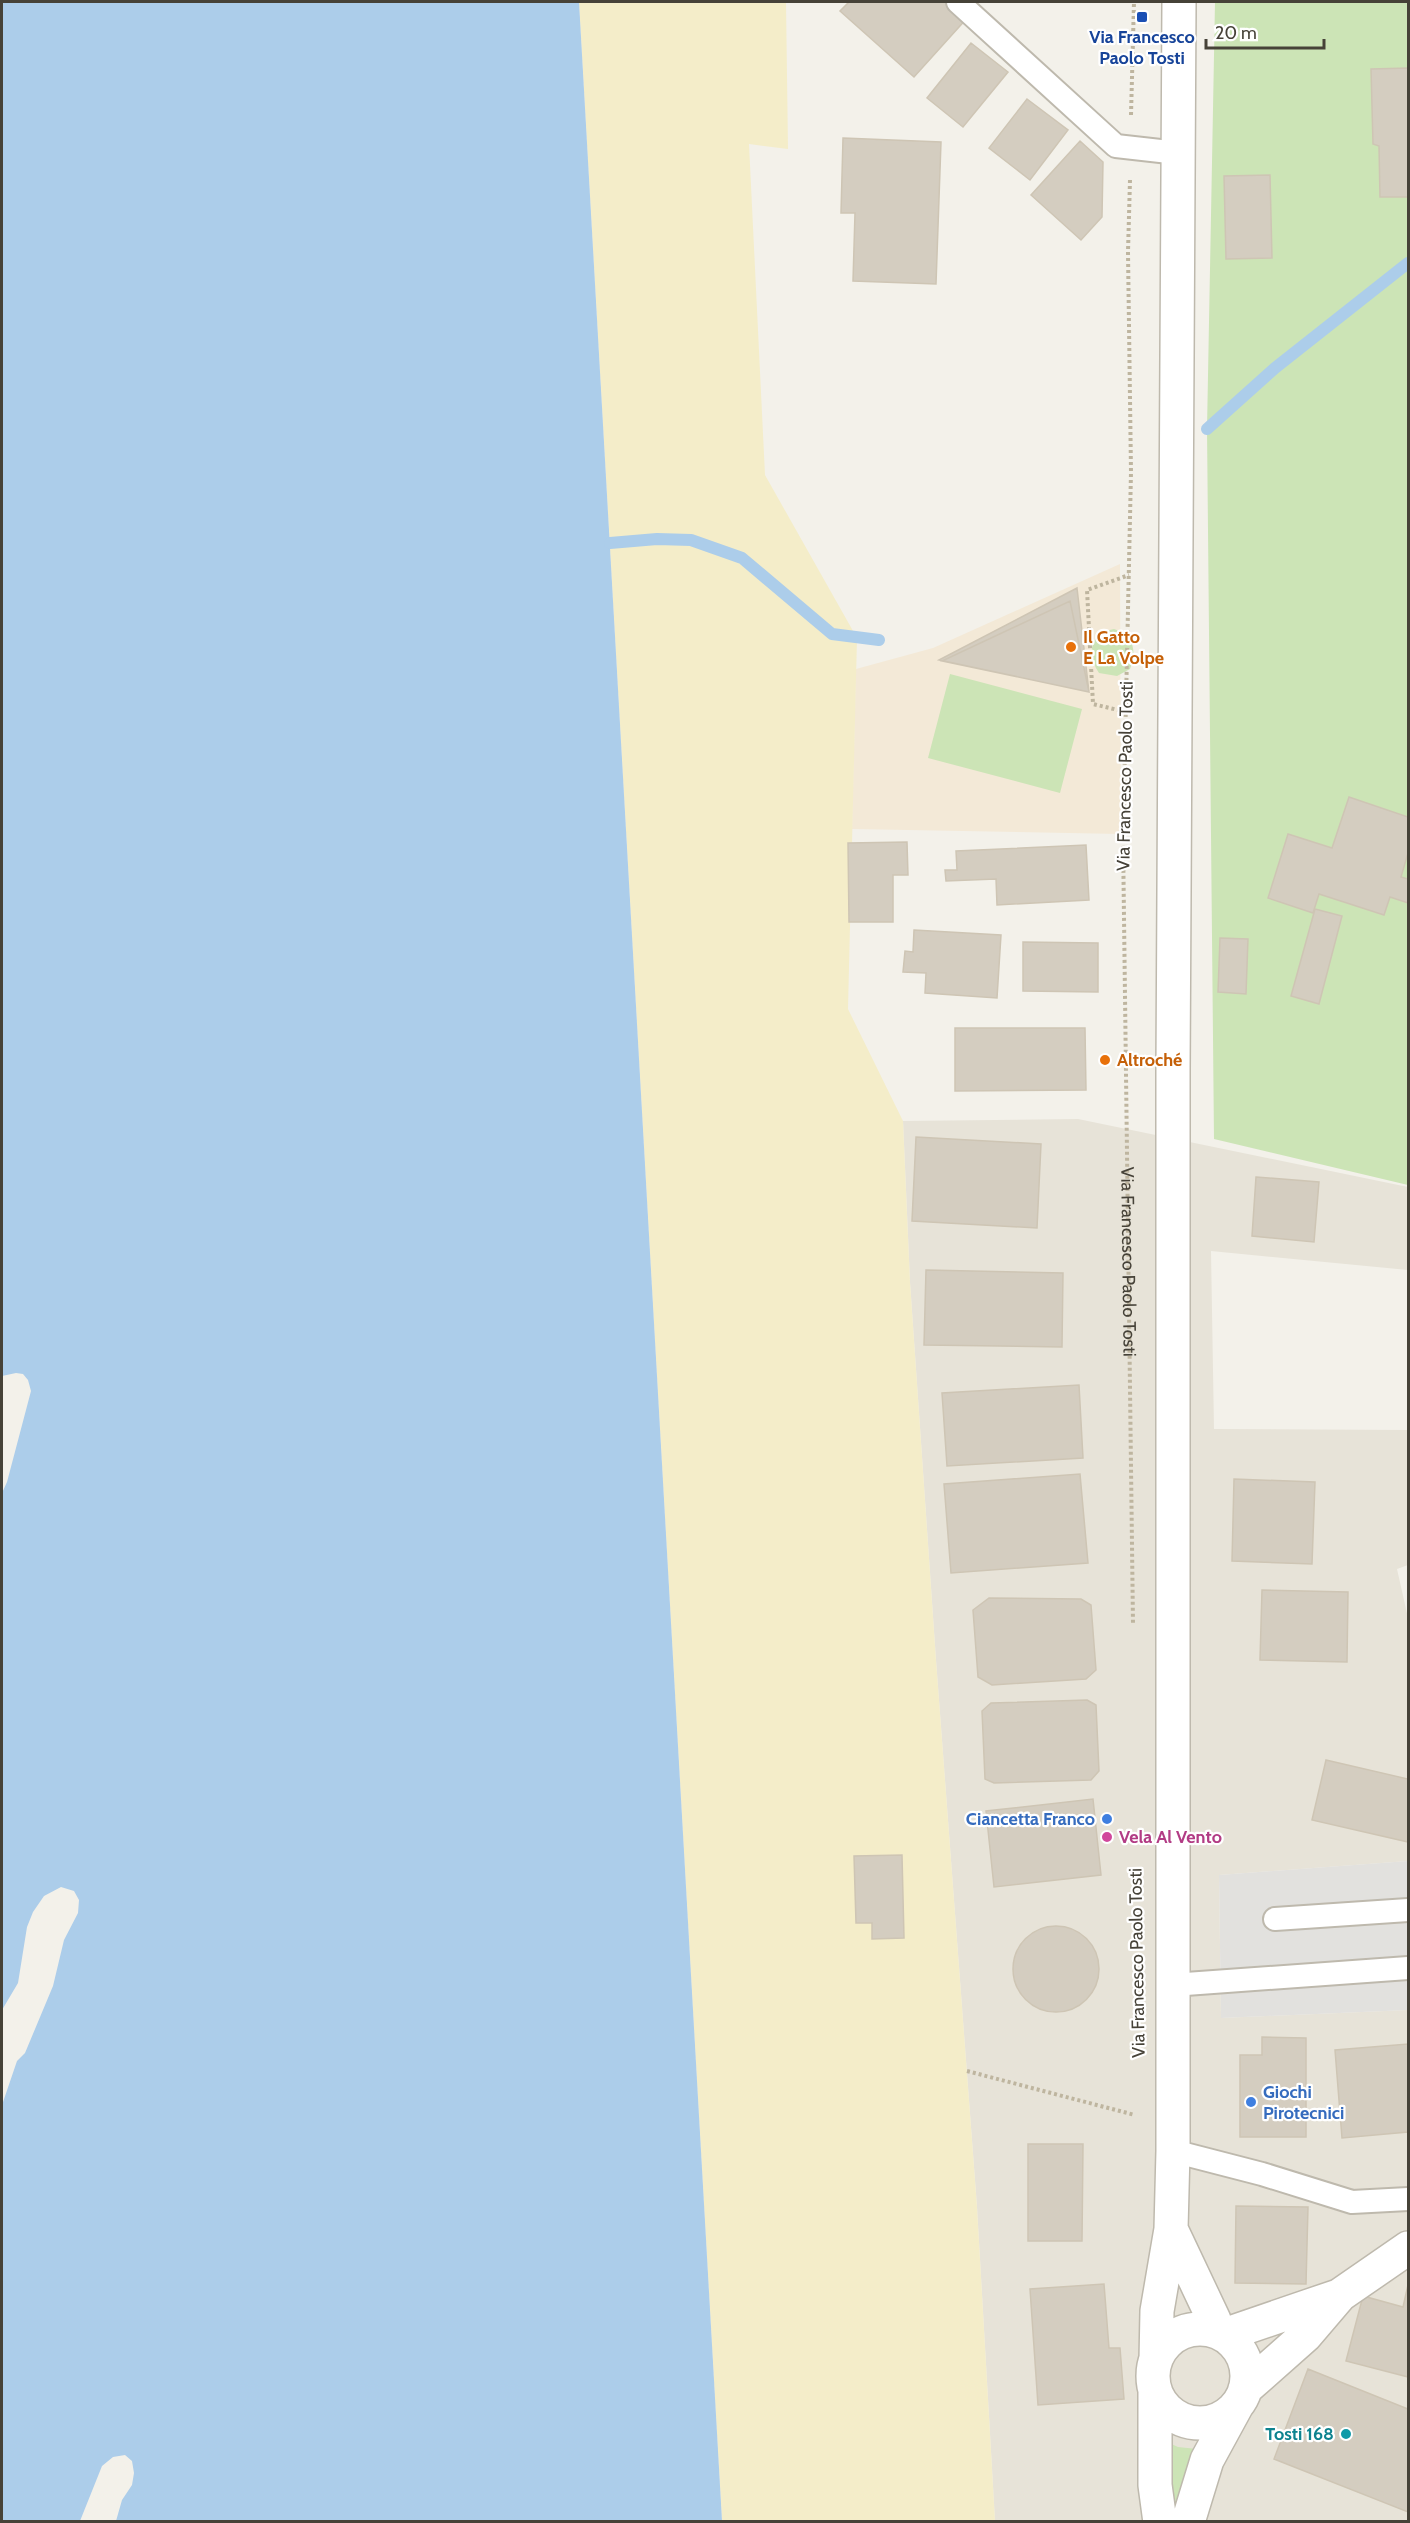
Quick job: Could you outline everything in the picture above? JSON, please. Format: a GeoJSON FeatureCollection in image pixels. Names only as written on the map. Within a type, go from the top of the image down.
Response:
{"type":"FeatureCollection","features":[{"type":"Feature","properties":{"kind":"street","name":"Via Francesco Paolo Tosti"},"geometry":{"type":"LineString","coordinates":[[1160,2522],[1155,2485],[1157,2311],[1171,2229],[1173,2151],[1173,1069],[1179,2]]}},
{"type":"Feature","properties":{"kind":"street","name":"Via Francesco Paolo Tosti"},"geometry":{"type":"LineString","coordinates":[[1171,2229],[1220,2333]]}},
{"type":"Feature","properties":{"kind":"street"},"geometry":{"type":"LineString","coordinates":[[1340,2295],[1220,2333],[1201,2329],[1186,2331],[1173,2337],[1163,2347],[1156,2375],[1162,2404],[1173,2414],[1187,2421],[1202,2423],[1216,2420],[1230,2412],[1242,2395],[1305,2336],[1340,2295],[1408,2248]]}},
{"type":"Feature","properties":{"kind":"street"},"geometry":{"type":"LineString","coordinates":[[1188,2522],[1207,2460],[1242,2395],[1246,2369],[1239,2350],[1220,2333]]}},
{"type":"Feature","properties":{"kind":"lane"},"geometry":{"type":"LineString","coordinates":[[958,2],[1116,146],[1178,153]]}},
{"type":"Feature","properties":{"kind":"lane"},"geometry":{"type":"LineString","coordinates":[[1275,1919],[1408,1910]]}},
{"type":"Feature","properties":{"kind":"lane"},"geometry":{"type":"LineString","coordinates":[[1172,1985],[1408,1968]]}},
{"type":"Feature","properties":{"kind":"lane"},"geometry":{"type":"LineString","coordinates":[[1173,2151],[1262,2174],[1352,2202],[1408,2199]]}},
{"type":"Feature","properties":{"kind":"path","name":"Via Francesco Paolo Tosti"},"geometry":{"type":"LineString","coordinates":[[1133,1630],[1123,838],[1131,472],[1128,252],[1134,2]]}},
{"type":"Feature","properties":{"kind":"path"},"geometry":{"type":"LineString","coordinates":[[1126,712],[1093,704],[1087,590],[1129,575]]}},
{"type":"Feature","properties":{"kind":"path"},"geometry":{"type":"LineString","coordinates":[[967,2071],[1139,2116],[1139,2104]]}},
{"type":"Feature","properties":{"kind":"shaded area"},"geometry":{"type":"Polygon","coordinates":[[[1120,564],[1121,834],[852,829],[856,669],[933,648],[1120,564]]]}},
{"type":"Feature","properties":{"kind":"shaded area"},"geometry":{"type":"Polygon","coordinates":[[[1078,1119],[1408,1187],[1408,1270],[1211,1251],[1214,1429],[1408,1430],[1408,1565],[1397,1569],[1408,1618],[1408,1861],[1219,1875],[1221,2018],[1408,2010],[1408,2521],[995,2521],[977,2207],[910,1282],[903,1121],[1078,1119]]]}},
{"type":"Feature","properties":{"kind":"shaded area"},"geometry":{"type":"Polygon","coordinates":[[[1408,1861],[1408,2010],[1221,2018],[1219,1875],[1408,1861]]]}},
{"type":"Feature","properties":{"kind":"green space"},"geometry":{"type":"Polygon","coordinates":[[[1215,2],[1408,2],[1408,1185],[1214,1139],[1207,429],[1215,2]]]}},
{"type":"Feature","properties":{"kind":"green space"},"geometry":{"type":"Polygon","coordinates":[[[1114,629],[1126,635],[1133,650],[1130,669],[1117,676],[1099,673],[1092,659],[1095,640],[1106,631],[1114,629]]]}},
{"type":"Feature","properties":{"kind":"green space"},"geometry":{"type":"Polygon","coordinates":[[[950,674],[1082,709],[1060,793],[928,758],[950,674]]]}},
{"type":"Feature","properties":{"kind":"green space"},"geometry":{"type":"Polygon","coordinates":[[[1167,2442],[1178,2447],[1197,2449],[1175,2521],[1167,2442]]]}},
{"type":"Feature","properties":{"kind":"sand"},"geometry":{"type":"Polygon","coordinates":[[[579,2],[786,2],[788,149],[749,144],[765,475],[857,638],[848,1009],[903,1121],[910,1282],[977,2207],[995,2521],[722,2521],[579,2]]]}},
{"type":"Feature","properties":{"kind":"water"},"geometry":{"type":"Polygon","coordinates":[[[2,2],[579,2],[722,2521],[2,2522],[2,2]]]}},
{"type":"Feature","properties":{"kind":"pier"},"geometry":{"type":"Polygon","coordinates":[[[23,1374],[28,1380],[31,1391],[7,1482],[2,1493],[2,1376],[23,1374]]]}},
{"type":"Feature","properties":{"kind":"pier"},"geometry":{"type":"Polygon","coordinates":[[[61,1887],[74,1891],[79,1900],[78,1913],[64,1940],[53,1986],[25,2053],[17,2061],[2,2105],[2,2010],[18,1983],[27,1927],[33,1912],[44,1896],[61,1887]]]}},
{"type":"Feature","properties":{"kind":"pier"},"geometry":{"type":"Polygon","coordinates":[[[125,2455],[132,2461],[134,2473],[132,2485],[122,2500],[116,2521],[80,2521],[102,2466],[113,2457],[125,2455]]]}},
{"type":"Feature","properties":{"kind":"building"},"geometry":{"type":"Polygon","coordinates":[[[849,2],[950,2],[968,17],[914,77],[840,11],[849,2]]]}},
{"type":"Feature","properties":{"kind":"building"},"geometry":{"type":"Polygon","coordinates":[[[971,43],[1008,72],[963,127],[927,98],[971,43]]]}},
{"type":"Feature","properties":{"kind":"building"},"geometry":{"type":"Polygon","coordinates":[[[1408,68],[1408,197],[1380,197],[1379,146],[1373,144],[1371,69],[1408,68]]]}},
{"type":"Feature","properties":{"kind":"building"},"geometry":{"type":"Polygon","coordinates":[[[1027,99],[1068,130],[1030,180],[989,148],[1027,99]]]}},
{"type":"Feature","properties":{"kind":"building"},"geometry":{"type":"Polygon","coordinates":[[[843,138],[941,142],[936,284],[853,281],[855,213],[841,213],[843,138]]]}},
{"type":"Feature","properties":{"kind":"building"},"geometry":{"type":"Polygon","coordinates":[[[1080,141],[1103,162],[1102,217],[1081,240],[1031,195],[1080,141]]]}},
{"type":"Feature","properties":{"kind":"building"},"geometry":{"type":"Polygon","coordinates":[[[1270,175],[1272,258],[1226,259],[1224,176],[1270,175]]]}},
{"type":"Feature","properties":{"kind":"building"},"geometry":{"type":"Polygon","coordinates":[[[1077,588],[1089,692],[939,660],[1077,588]]]}},
{"type":"Feature","properties":{"kind":"building"},"geometry":{"type":"Polygon","coordinates":[[[1070,601],[1089,692],[942,661],[1070,601]]]}},
{"type":"Feature","properties":{"kind":"building"},"geometry":{"type":"Polygon","coordinates":[[[1349,797],[1408,817],[1408,853],[1401,877],[1408,879],[1408,903],[1390,897],[1384,915],[1319,894],[1313,913],[1268,898],[1288,834],[1332,848],[1349,797]]]}},
{"type":"Feature","properties":{"kind":"building"},"geometry":{"type":"Polygon","coordinates":[[[907,842],[908,875],[893,875],[893,922],[849,922],[848,843],[907,842]]]}},
{"type":"Feature","properties":{"kind":"building"},"geometry":{"type":"Polygon","coordinates":[[[1086,845],[1089,900],[997,905],[996,879],[946,881],[945,870],[957,870],[956,851],[1086,845]]]}},
{"type":"Feature","properties":{"kind":"building"},"geometry":{"type":"Polygon","coordinates":[[[1315,909],[1342,916],[1319,1004],[1291,996],[1315,909]]]}},
{"type":"Feature","properties":{"kind":"building"},"geometry":{"type":"Polygon","coordinates":[[[914,930],[1001,935],[997,998],[925,993],[926,973],[903,972],[905,951],[913,952],[914,930]]]}},
{"type":"Feature","properties":{"kind":"building"},"geometry":{"type":"Polygon","coordinates":[[[1220,938],[1248,939],[1246,994],[1218,992],[1220,938]]]}},
{"type":"Feature","properties":{"kind":"building"},"geometry":{"type":"Polygon","coordinates":[[[1023,942],[1098,943],[1098,992],[1023,991],[1023,942]]]}},
{"type":"Feature","properties":{"kind":"building"},"geometry":{"type":"Polygon","coordinates":[[[955,1028],[1085,1028],[1086,1090],[955,1091],[955,1028]]]}},
{"type":"Feature","properties":{"kind":"building"},"geometry":{"type":"Polygon","coordinates":[[[916,1137],[1041,1144],[1037,1228],[912,1221],[916,1137]]]}},
{"type":"Feature","properties":{"kind":"building"},"geometry":{"type":"Polygon","coordinates":[[[1256,1177],[1319,1182],[1314,1242],[1252,1236],[1256,1177]]]}},
{"type":"Feature","properties":{"kind":"building"},"geometry":{"type":"Polygon","coordinates":[[[926,1270],[1063,1273],[1062,1347],[924,1345],[926,1270]]]}},
{"type":"Feature","properties":{"kind":"building"},"geometry":{"type":"Polygon","coordinates":[[[1079,1385],[1083,1458],[947,1466],[942,1393],[1079,1385]]]}},
{"type":"Feature","properties":{"kind":"building"},"geometry":{"type":"Polygon","coordinates":[[[1080,1474],[1088,1563],[951,1573],[944,1484],[1080,1474]]]}},
{"type":"Feature","properties":{"kind":"building"},"geometry":{"type":"Polygon","coordinates":[[[1234,1479],[1315,1482],[1312,1564],[1232,1561],[1234,1479]]]}},
{"type":"Feature","properties":{"kind":"building"},"geometry":{"type":"Polygon","coordinates":[[[1262,1590],[1348,1592],[1347,1662],[1260,1660],[1262,1590]]]}},
{"type":"Feature","properties":{"kind":"building"},"geometry":{"type":"Polygon","coordinates":[[[989,1598],[1081,1599],[1091,1605],[1096,1670],[1086,1679],[992,1685],[978,1677],[973,1610],[989,1598]]]}},
{"type":"Feature","properties":{"kind":"building"},"geometry":{"type":"Polygon","coordinates":[[[1087,1700],[1096,1705],[1099,1771],[1091,1780],[994,1783],[985,1779],[982,1711],[991,1703],[1087,1700]]]}},
{"type":"Feature","properties":{"kind":"building"},"geometry":{"type":"Polygon","coordinates":[[[1326,1760],[1408,1779],[1408,1842],[1312,1820],[1326,1760]]]}},
{"type":"Feature","properties":{"kind":"building"},"geometry":{"type":"Polygon","coordinates":[[[1093,1799],[1101,1875],[994,1887],[986,1811],[1093,1799]]]}},
{"type":"Feature","properties":{"kind":"building"},"geometry":{"type":"Polygon","coordinates":[[[902,1855],[904,1938],[872,1939],[872,1923],[856,1923],[854,1856],[902,1855]]]}},
{"type":"Feature","properties":{"kind":"building"},"geometry":{"type":"Polygon","coordinates":[[[1056,1926],[1073,1929],[1087,1938],[1096,1952],[1099,1969],[1096,1986],[1087,2000],[1073,2009],[1056,2012],[1039,2009],[1025,2000],[1016,1986],[1013,1969],[1016,1952],[1025,1938],[1039,1929],[1056,1926]]]}},
{"type":"Feature","properties":{"kind":"building"},"geometry":{"type":"Polygon","coordinates":[[[1262,2037],[1306,2038],[1306,2137],[1240,2137],[1240,2055],[1262,2055],[1262,2037]]]}},
{"type":"Feature","properties":{"kind":"building"},"geometry":{"type":"Polygon","coordinates":[[[1408,2044],[1408,2132],[1342,2138],[1335,2050],[1408,2044]]]}},
{"type":"Feature","properties":{"kind":"building"},"geometry":{"type":"Polygon","coordinates":[[[1028,2144],[1083,2144],[1082,2241],[1028,2241],[1028,2144]]]}},
{"type":"Feature","properties":{"kind":"building"},"geometry":{"type":"Polygon","coordinates":[[[1236,2206],[1308,2207],[1306,2284],[1235,2283],[1236,2206]]]}},
{"type":"Feature","properties":{"kind":"building"},"geometry":{"type":"Polygon","coordinates":[[[1104,2284],[1109,2348],[1120,2348],[1124,2399],[1038,2405],[1030,2289],[1104,2284]]]}},
{"type":"Feature","properties":{"kind":"building"},"geometry":{"type":"Polygon","coordinates":[[[1408,2285],[1408,2377],[1346,2361],[1363,2296],[1403,2307],[1408,2285]]]}},
{"type":"Feature","properties":{"kind":"building","name":"Tosti 168"},"geometry":{"type":"Polygon","coordinates":[[[1308,2369],[1408,2409],[1408,2512],[1274,2459],[1308,2369]]]}},
{"type":"Feature","properties":{"kind":"waterway"},"geometry":{"type":"LineString","coordinates":[[1207,429],[1275,368],[1408,263]]}},
{"type":"Feature","properties":{"kind":"waterway"},"geometry":{"type":"LineString","coordinates":[[610,543],[657,539],[691,540],[742,558],[832,634],[879,640]]}},
{"type":"Feature","properties":{"kind":"place","name":"Via Francesco Paolo Tosti"},"geometry":{"type":"Point","coordinates":[1142,17]}},
{"type":"Feature","properties":{"kind":"place","name":"Il Gatto E La Volpe"},"geometry":{"type":"Point","coordinates":[1071,647]}},
{"type":"Feature","properties":{"kind":"place","name":"Altroché"},"geometry":{"type":"Point","coordinates":[1105,1060]}},
{"type":"Feature","properties":{"kind":"place","name":"Ciancetta Franco"},"geometry":{"type":"Point","coordinates":[1107,1819]}},
{"type":"Feature","properties":{"kind":"place","name":"Vela Al Vento"},"geometry":{"type":"Point","coordinates":[1107,1837]}},
{"type":"Feature","properties":{"kind":"place","name":"Giochi Pirotecnici"},"geometry":{"type":"Point","coordinates":[1251,2102]}},
{"type":"Feature","properties":{"kind":"place","name":"Tosti 168"},"geometry":{"type":"Point","coordinates":[1346,2434]}}]}
